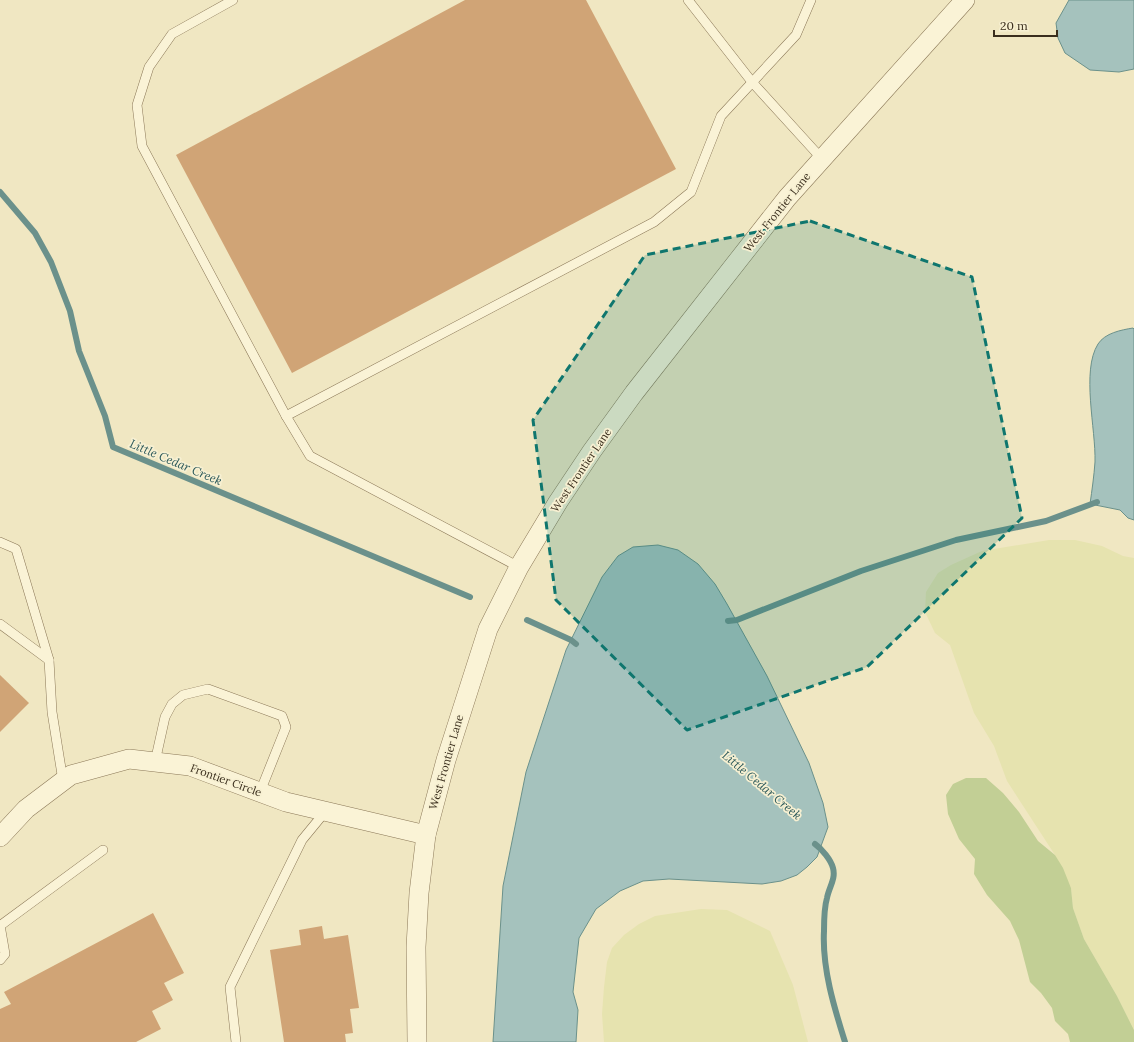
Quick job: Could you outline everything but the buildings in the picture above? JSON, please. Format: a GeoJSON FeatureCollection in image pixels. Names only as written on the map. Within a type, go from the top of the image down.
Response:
{"type":"FeatureCollection","features":[{"type":"Feature","properties":{"kind":"street","name":"West Frontier Lane"},"geometry":{"type":"LineString","coordinates":[[418,1042],[416,947],[419,893],[426,835],[448,753],[488,629],[519,567],[558,502],[592,451],[634,393],[786,198],[965,0]]}},
{"type":"Feature","properties":{"kind":"street","name":"Frontier Circle"},"geometry":{"type":"LineString","coordinates":[[0,837],[26,809],[71,775],[129,759],[190,766],[286,802],[426,835]]}},
{"type":"Feature","properties":{"kind":"lane"},"geometry":{"type":"LineString","coordinates":[[233,0],[172,34],[149,67],[137,105],[142,146],[286,416],[310,456],[519,567]]}},
{"type":"Feature","properties":{"kind":"lane"},"geometry":{"type":"LineString","coordinates":[[688,0],[752,82],[822,159]]}},
{"type":"Feature","properties":{"kind":"lane"},"geometry":{"type":"LineString","coordinates":[[286,416],[654,222],[691,192],[721,116],[796,35],[810,0]]}},
{"type":"Feature","properties":{"kind":"lane"},"geometry":{"type":"LineString","coordinates":[[0,542],[16,549],[49,660],[52,712],[62,781]]}},
{"type":"Feature","properties":{"kind":"lane"},"geometry":{"type":"LineString","coordinates":[[0,624],[49,660]]}},
{"type":"Feature","properties":{"kind":"lane"},"geometry":{"type":"LineString","coordinates":[[155,762],[165,717],[172,704],[183,695],[208,689],[282,716],[286,727],[260,792]]}},
{"type":"Feature","properties":{"kind":"lane"},"geometry":{"type":"LineString","coordinates":[[236,1042],[230,987],[302,840],[324,812]]}},
{"type":"Feature","properties":{"kind":"lane"},"geometry":{"type":"LineString","coordinates":[[0,960],[5,954],[0,925],[103,850]]}},
{"type":"Feature","properties":{"kind":"highlighted area"},"geometry":{"type":"Polygon","coordinates":[[[810,221],[972,277],[1022,518],[867,667],[687,730],[556,600],[533,420],[645,255],[810,221]]]}},
{"type":"Feature","properties":{"kind":"shaded area"},"geometry":{"type":"Polygon","coordinates":[[[1049,540],[1075,540],[1102,546],[1123,556],[1134,558],[1134,1030],[1117,996],[1084,939],[1073,908],[1071,888],[1055,855],[1007,781],[994,746],[974,713],[950,645],[935,633],[925,612],[926,592],[938,573],[951,565],[982,551],[1049,540]]]}},
{"type":"Feature","properties":{"kind":"shaded area"},"geometry":{"type":"Polygon","coordinates":[[[701,909],[727,910],[770,931],[793,985],[808,1042],[604,1042],[602,1014],[604,987],[607,962],[612,948],[624,935],[639,924],[655,916],[701,909]]]}},
{"type":"Feature","properties":{"kind":"green space"},"geometry":{"type":"Polygon","coordinates":[[[966,778],[986,778],[1003,793],[1019,812],[1038,841],[1055,855],[1063,868],[1071,888],[1073,908],[1084,939],[1117,996],[1134,1030],[1134,1042],[1070,1042],[1068,1034],[1055,1021],[1052,1008],[1041,993],[1030,982],[1019,940],[1010,921],[987,895],[974,874],[975,859],[959,839],[948,814],[946,795],[953,784],[966,778]]]}},
{"type":"Feature","properties":{"kind":"water"},"geometry":{"type":"Polygon","coordinates":[[[1069,0],[1134,0],[1134,69],[1119,72],[1090,70],[1065,53],[1058,38],[1056,23],[1069,0]]]}},
{"type":"Feature","properties":{"kind":"water"},"geometry":{"type":"Polygon","coordinates":[[[1133,328],[1134,520],[1128,518],[1120,510],[1090,504],[1095,462],[1090,401],[1090,369],[1093,355],[1098,344],[1105,337],[1118,331],[1133,328]]]}},
{"type":"Feature","properties":{"kind":"water"},"geometry":{"type":"Polygon","coordinates":[[[658,545],[678,550],[698,564],[715,584],[767,676],[809,763],[823,803],[828,827],[817,857],[797,875],[781,881],[762,884],[669,879],[643,881],[620,891],[596,909],[579,938],[573,992],[578,1010],[576,1042],[493,1042],[503,886],[526,772],[566,650],[602,577],[618,556],[633,547],[658,545]]]}},
{"type":"Feature","properties":{"kind":"waterway","name":"Little Cedar Creek"},"geometry":{"type":"LineString","coordinates":[[0,192],[35,233],[51,262],[70,311],[79,351],[105,416],[113,447],[470,597]]}},
{"type":"Feature","properties":{"kind":"waterway"},"geometry":{"type":"LineString","coordinates":[[728,621],[737,620],[861,571],[956,540],[1046,521],[1097,502]]}},
{"type":"Feature","properties":{"kind":"waterway","name":"Little Cedar Creek"},"geometry":{"type":"LineString","coordinates":[[527,620],[571,640],[576,644]]}},
{"type":"Feature","properties":{"kind":"waterway","name":"Little Cedar Creek"},"geometry":{"type":"LineString","coordinates":[[815,844],[828,858],[834,872],[825,906],[824,945],[830,987],[845,1042]]}}]}
